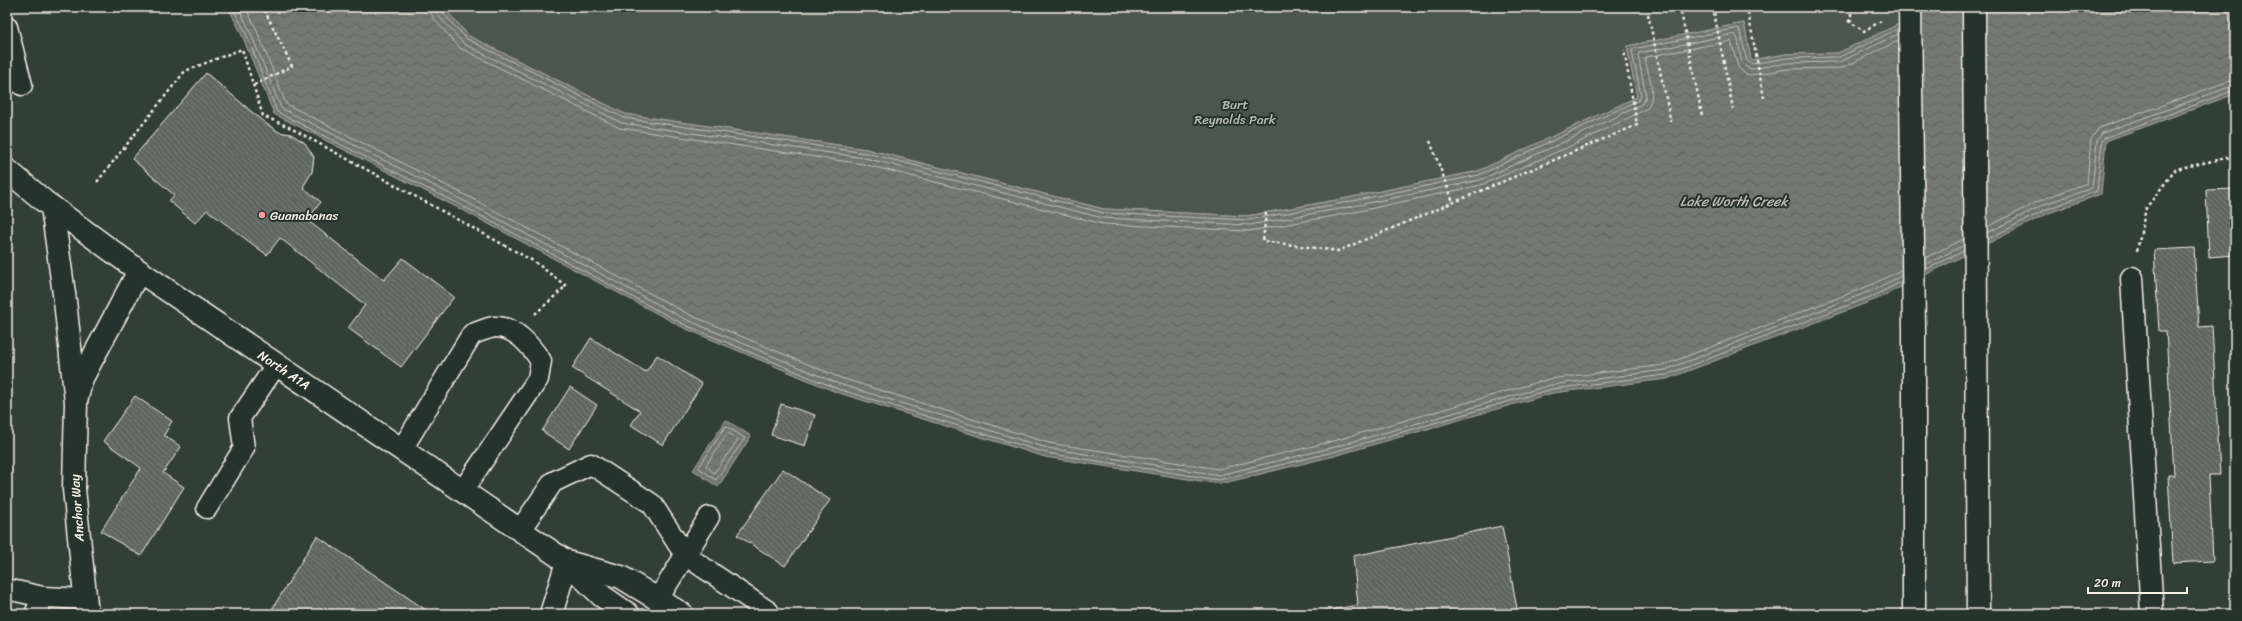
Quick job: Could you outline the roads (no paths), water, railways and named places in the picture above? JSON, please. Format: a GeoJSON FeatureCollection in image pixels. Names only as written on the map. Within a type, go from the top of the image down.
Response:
{"type":"FeatureCollection","features":[{"type":"Feature","properties":{"kind":"street"},"geometry":{"type":"LineString","coordinates":[[1910,7],[1914,331],[1914,614]]}},
{"type":"Feature","properties":{"kind":"street"},"geometry":{"type":"LineString","coordinates":[[1974,7],[1978,295],[1978,614]]}},
{"type":"Feature","properties":{"kind":"street","name":"North A1A"},"geometry":{"type":"LineString","coordinates":[[7,170],[52,207],[139,271],[567,562],[602,596],[628,614]]}},
{"type":"Feature","properties":{"kind":"street","name":"Anchor Way"},"geometry":{"type":"LineString","coordinates":[[52,207],[65,300],[76,402],[74,489],[86,606]]}},
{"type":"Feature","properties":{"kind":"street","name":"Anchor Way"},"geometry":{"type":"LineString","coordinates":[[76,402],[82,378],[139,271]]}},
{"type":"Feature","properties":{"kind":"street"},"geometry":{"type":"LineString","coordinates":[[2132,278],[2152,614]]}},
{"type":"Feature","properties":{"kind":"street"},"geometry":{"type":"LineString","coordinates":[[551,614],[567,562]]}},
{"type":"Feature","properties":{"kind":"street","name":"North A1A"},"geometry":{"type":"LineString","coordinates":[[567,562],[621,577],[682,614]]}},
{"type":"Feature","properties":{"kind":"lane"},"geometry":{"type":"LineString","coordinates":[[7,27],[22,85]]}},
{"type":"Feature","properties":{"kind":"lane"},"geometry":{"type":"LineString","coordinates":[[402,449],[472,334],[494,327],[515,332],[530,345],[541,361],[538,379],[463,490]]}},
{"type":"Feature","properties":{"kind":"lane"},"geometry":{"type":"LineString","coordinates":[[207,508],[244,448],[240,418],[276,365]]}},
{"type":"Feature","properties":{"kind":"lane"},"geometry":{"type":"LineString","coordinates":[[520,530],[553,482],[591,464],[652,504],[685,555],[769,612],[768,614]]}},
{"type":"Feature","properties":{"kind":"lane"},"geometry":{"type":"LineString","coordinates":[[658,599],[709,517]]}},
{"type":"Feature","properties":{"kind":"lane"},"geometry":{"type":"LineString","coordinates":[[7,589],[39,605],[86,606]]}},
{"type":"Feature","properties":{"kind":"water","name":"Lake Worth Creek"},"geometry":{"type":"Polygon","coordinates":[[[228,7],[443,7],[469,36],[625,114],[866,149],[1104,209],[1247,216],[1342,199],[1478,171],[1637,97],[1627,46],[1744,23],[1751,60],[1786,54],[1838,53],[1935,7],[2235,7],[2235,94],[2106,141],[2101,194],[2049,213],[1877,299],[1667,379],[1553,393],[1334,456],[1220,484],[1045,457],[836,392],[684,328],[466,212],[274,114],[241,33],[228,7]]]}},
{"type":"Feature","properties":{"kind":"water"},"geometry":{"type":"Polygon","coordinates":[[[726,420],[751,436],[718,487],[693,470],[726,420]]]}},
{"type":"Feature","properties":{"kind":"place","name":"Guanabanas"},"geometry":{"type":"Point","coordinates":[262,215]}},
{"type":"Feature","properties":{"kind":"park label","name":"Burt Reynolds Park"},"geometry":{"type":"Point","coordinates":[1235,112]}}]}
